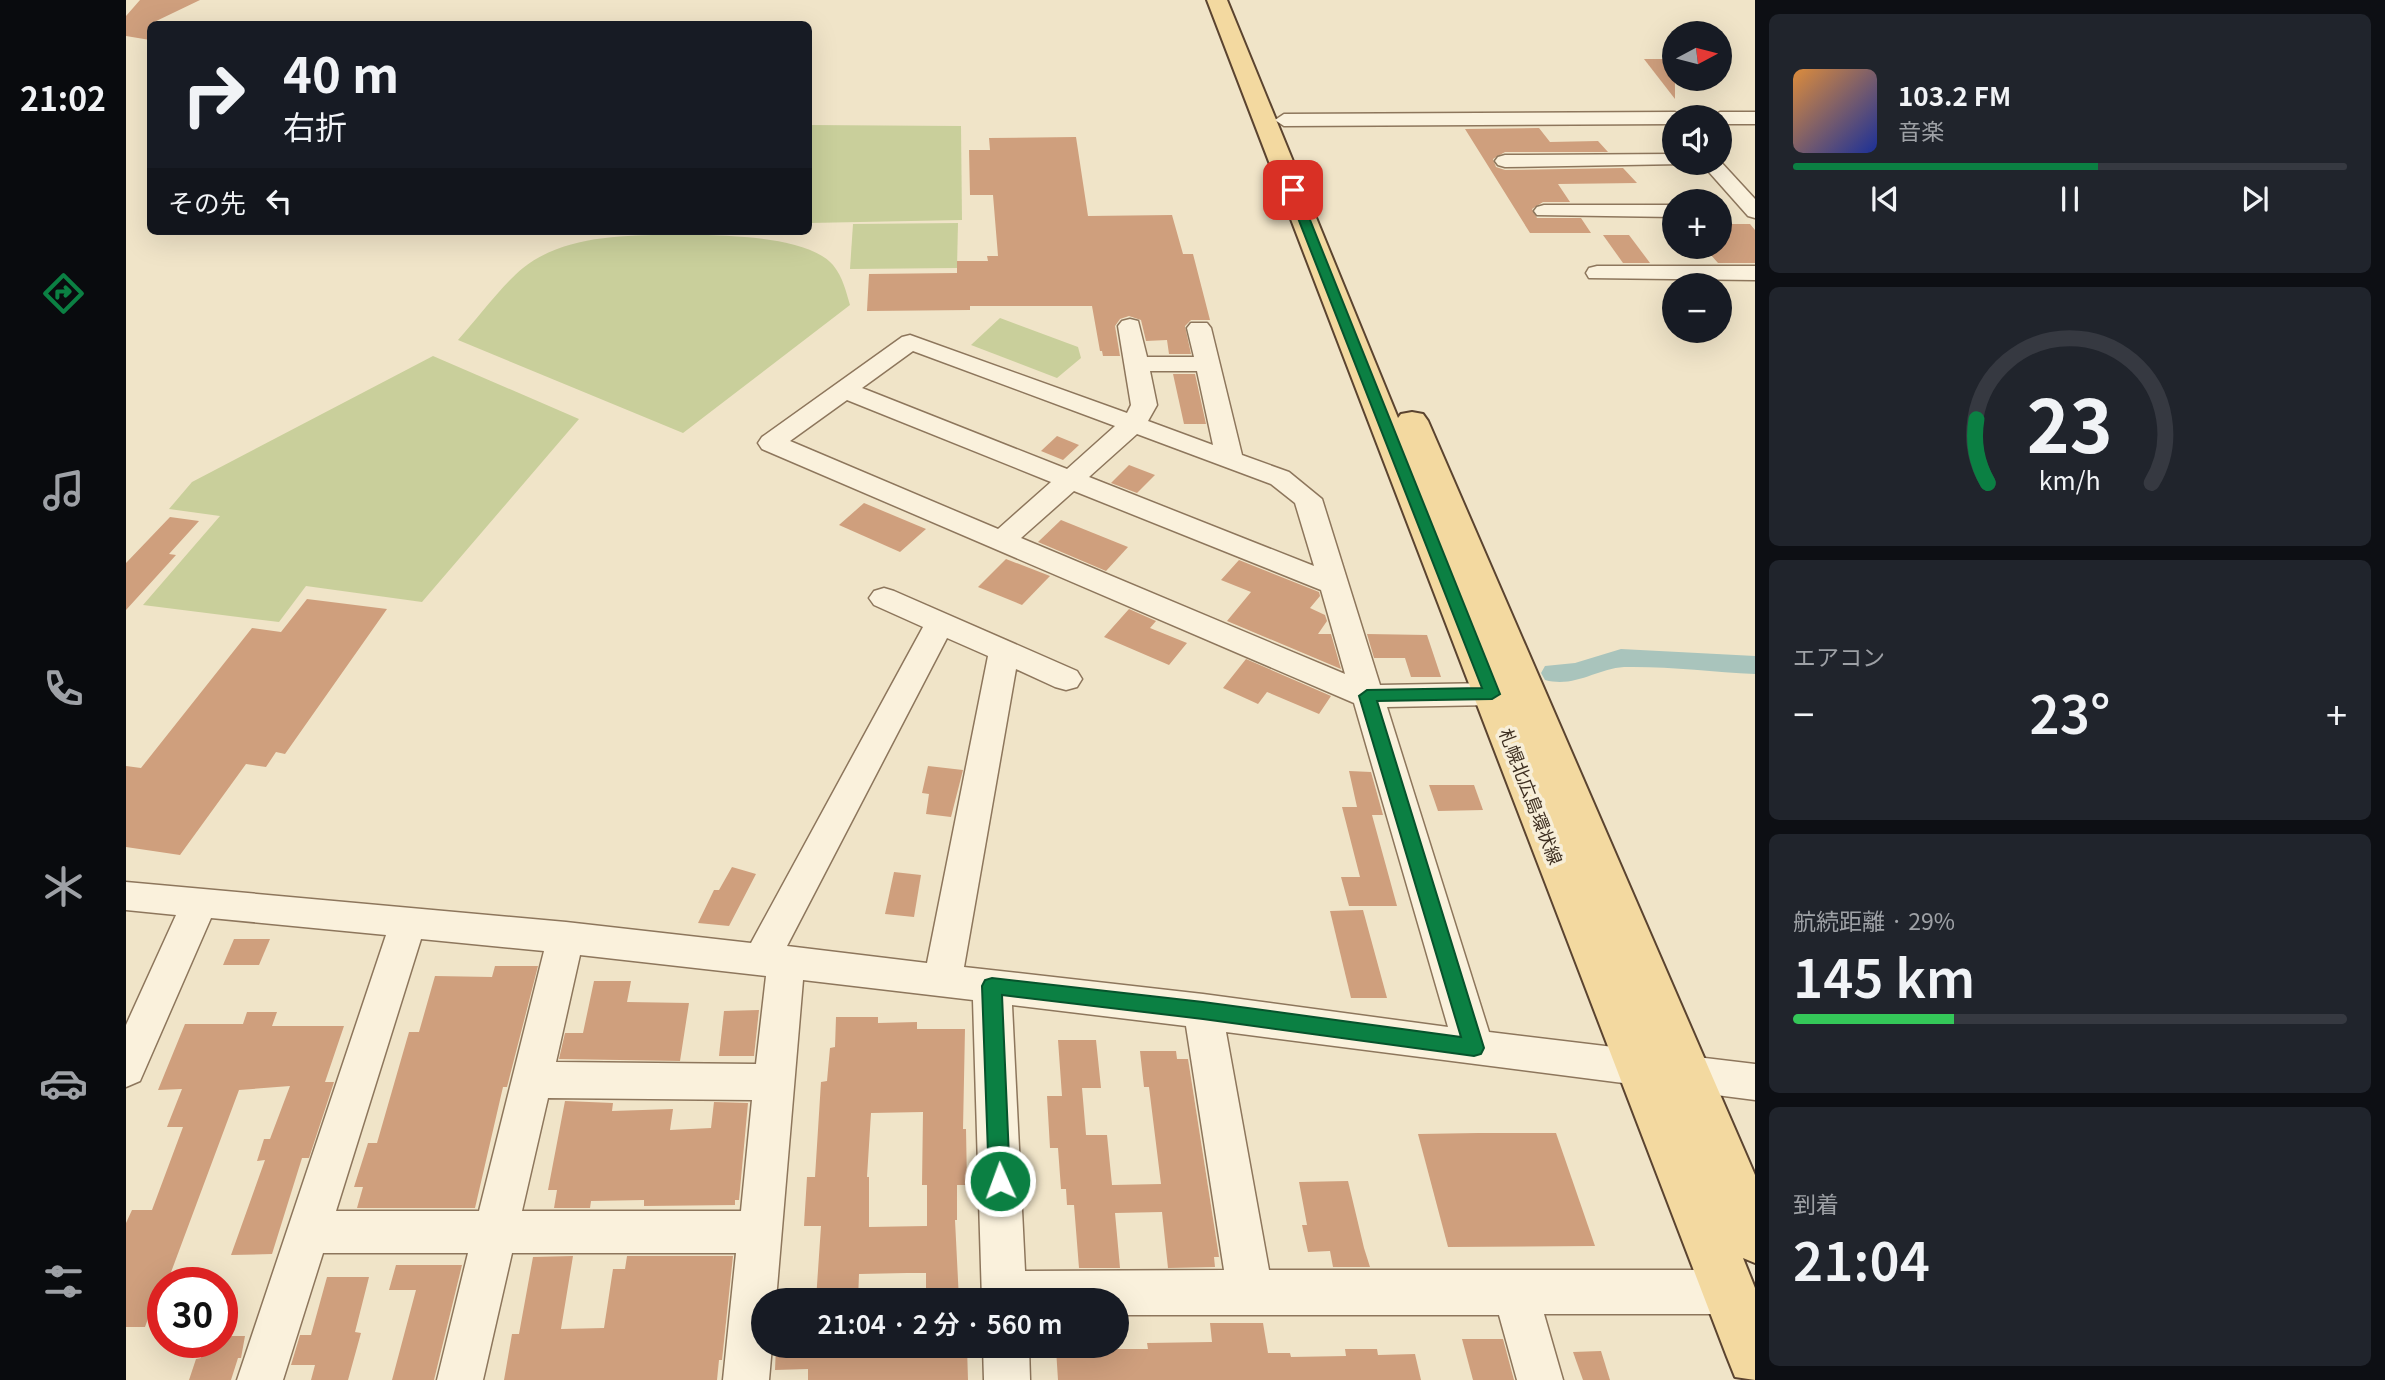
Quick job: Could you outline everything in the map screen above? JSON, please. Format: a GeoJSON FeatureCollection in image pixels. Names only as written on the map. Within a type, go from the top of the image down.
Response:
{"type":"FeatureCollection","features":[{"type":"Feature","properties":{"kind":"main road","name":"札幌北広島環状線"},"geometry":{"type":"LineString","coordinates":[[1217,0],[1755,1357]]}},
{"type":"Feature","properties":{"kind":"main road","name":"札幌北広島環状線"},"geometry":{"type":"LineString","coordinates":[[1233,0],[1755,1237]]}},
{"type":"Feature","properties":{"kind":"street"},"geometry":{"type":"LineString","coordinates":[[1732,118],[1755,118]]}},
{"type":"Feature","properties":{"kind":"street"},"geometry":{"type":"LineString","coordinates":[[1284,120],[1662,119]]}},
{"type":"Feature","properties":{"kind":"street"},"geometry":{"type":"LineString","coordinates":[[1505,161],[1662,160]]}},
{"type":"Feature","properties":{"kind":"street"},"geometry":{"type":"LineString","coordinates":[[1722,175],[1754,211]]}},
{"type":"Feature","properties":{"kind":"street"},"geometry":{"type":"LineString","coordinates":[[1544,211],[1662,211]]}},
{"type":"Feature","properties":{"kind":"street"},"geometry":{"type":"LineString","coordinates":[[1732,211],[1754,211]]}},
{"type":"Feature","properties":{"kind":"street"},"geometry":{"type":"LineString","coordinates":[[1597,273],[1755,273]]}},
{"type":"Feature","properties":{"kind":"street"},"geometry":{"type":"LineString","coordinates":[[1001,541],[1133,424],[1144,405],[1130,326]]}},
{"type":"Feature","properties":{"kind":"street"},"geometry":{"type":"LineString","coordinates":[[1199,328],[1230,460]]}},
{"type":"Feature","properties":{"kind":"street"},"geometry":{"type":"LineString","coordinates":[[1474,1048],[1367,696],[1333,584],[1308,499],[1280,478],[910,342],[771,443],[1367,696],[1492,694]]}},
{"type":"Feature","properties":{"kind":"street"},"geometry":{"type":"LineString","coordinates":[[1137,364],[1208,364]]}},
{"type":"Feature","properties":{"kind":"street"},"geometry":{"type":"LineString","coordinates":[[844,390],[1333,584]]}},
{"type":"Feature","properties":{"kind":"street"},"geometry":{"type":"LineString","coordinates":[[884,598],[1066,679]]}},
{"type":"Feature","properties":{"kind":"street"},"geometry":{"type":"LineString","coordinates":[[746,1380],[774,1082],[774,960],[940,623]]}},
{"type":"Feature","properties":{"kind":"street"},"geometry":{"type":"LineString","coordinates":[[943,980],[1004,652]]}},
{"type":"Feature","properties":{"kind":"street"},"geometry":{"type":"LineString","coordinates":[[126,896],[566,937],[774,960],[1203,1010],[1474,1048],[1755,1082]]}},
{"type":"Feature","properties":{"kind":"street"},"geometry":{"type":"LineString","coordinates":[[126,1069],[200,903]]}},
{"type":"Feature","properties":{"kind":"street"},"geometry":{"type":"LineString","coordinates":[[260,1380],[408,923]]}},
{"type":"Feature","properties":{"kind":"street"},"geometry":{"type":"LineString","coordinates":[[460,1380],[566,937]]}},
{"type":"Feature","properties":{"kind":"street"},"geometry":{"type":"LineString","coordinates":[[992,986],[1004,1288]]}},
{"type":"Feature","properties":{"kind":"street"},"geometry":{"type":"LineString","coordinates":[[1203,1010],[1250,1292]]}},
{"type":"Feature","properties":{"kind":"street"},"geometry":{"type":"LineString","coordinates":[[532,1080],[774,1082]]}},
{"type":"Feature","properties":{"kind":"street"},"geometry":{"type":"LineString","coordinates":[[306,1232],[760,1233]]}},
{"type":"Feature","properties":{"kind":"street"},"geometry":{"type":"LineString","coordinates":[[1515,1292],[1540,1380]]}},
{"type":"Feature","properties":{"kind":"street"},"geometry":{"type":"LineString","coordinates":[[1129,1294],[1729,1292]]}},
{"type":"Feature","properties":{"kind":"street"},"geometry":{"type":"LineString","coordinates":[[1006,1358],[1007,1380]]}},
{"type":"Feature","properties":{"kind":"green space"},"geometry":{"type":"Polygon","coordinates":[[[812,125],[961,126],[962,220],[812,223],[812,125]]]}},
{"type":"Feature","properties":{"kind":"green space"},"geometry":{"type":"Polygon","coordinates":[[[958,223],[957,268],[850,269],[853,224],[958,223]]]}},
{"type":"Feature","properties":{"kind":"green space"},"geometry":{"type":"Polygon","coordinates":[[[738,236],[809,249],[833,265],[844,285],[850,305],[683,433],[458,340],[515,275],[543,255],[564,247],[612,237],[738,236]]]}},
{"type":"Feature","properties":{"kind":"green space"},"geometry":{"type":"Polygon","coordinates":[[[1000,318],[1078,347],[1081,358],[1057,378],[971,345],[1000,318]]]}},
{"type":"Feature","properties":{"kind":"green space"},"geometry":{"type":"Polygon","coordinates":[[[433,356],[579,419],[422,602],[306,586],[279,622],[143,605],[220,516],[169,509],[192,482],[433,356]]]}},
{"type":"Feature","properties":{"kind":"building"},"geometry":{"type":"Polygon","coordinates":[[[140,0],[200,0],[156,21],[147,21],[147,40],[126,36],[126,16],[140,0]]]}},
{"type":"Feature","properties":{"kind":"building"},"geometry":{"type":"Polygon","coordinates":[[[1644,59],[1662,59],[1662,82],[1644,59]]]}},
{"type":"Feature","properties":{"kind":"building"},"geometry":{"type":"Polygon","coordinates":[[[1539,128],[1550,142],[1598,141],[1608,152],[1505,152],[1493,159],[1496,167],[1505,170],[1623,168],[1637,183],[1558,184],[1570,202],[1543,202],[1532,209],[1537,218],[1581,218],[1591,233],[1530,233],[1465,129],[1539,128]]]}},
{"type":"Feature","properties":{"kind":"building"},"geometry":{"type":"Polygon","coordinates":[[[1076,137],[1088,216],[1172,215],[1183,254],[1193,254],[1210,320],[1191,320],[1185,326],[1191,354],[1169,354],[1167,340],[1146,341],[1141,320],[1129,316],[1120,319],[1115,326],[1120,356],[1103,356],[1092,306],[970,306],[970,310],[867,311],[869,274],[957,273],[957,261],[988,261],[987,256],[998,256],[993,195],[970,195],[969,150],[990,150],[989,138],[1076,137]]]}},
{"type":"Feature","properties":{"kind":"building"},"geometry":{"type":"Polygon","coordinates":[[[1732,224],[1750,224],[1755,230],[1755,263],[1718,263],[1714,259],[1732,259],[1732,224]]]}},
{"type":"Feature","properties":{"kind":"building"},"geometry":{"type":"Polygon","coordinates":[[[1603,235],[1629,235],[1650,263],[1623,263],[1603,235]]]}},
{"type":"Feature","properties":{"kind":"building"},"geometry":{"type":"Polygon","coordinates":[[[1173,374],[1195,374],[1206,424],[1184,424],[1173,374]]]}},
{"type":"Feature","properties":{"kind":"building"},"geometry":{"type":"Polygon","coordinates":[[[1057,436],[1079,445],[1063,460],[1041,451],[1057,436]]]}},
{"type":"Feature","properties":{"kind":"building"},"geometry":{"type":"Polygon","coordinates":[[[1129,465],[1155,475],[1137,493],[1111,483],[1129,465]]]}},
{"type":"Feature","properties":{"kind":"building"},"geometry":{"type":"Polygon","coordinates":[[[864,503],[926,529],[900,552],[839,525],[864,503]]]}},
{"type":"Feature","properties":{"kind":"building"},"geometry":{"type":"Polygon","coordinates":[[[170,517],[199,521],[169,554],[176,555],[126,610],[126,563],[170,517]]]}},
{"type":"Feature","properties":{"kind":"building"},"geometry":{"type":"Polygon","coordinates":[[[1061,520],[1128,547],[1106,571],[1038,542],[1061,520]]]}},
{"type":"Feature","properties":{"kind":"building"},"geometry":{"type":"Polygon","coordinates":[[[1006,559],[1050,576],[1022,605],[978,587],[1006,559]]]}},
{"type":"Feature","properties":{"kind":"building"},"geometry":{"type":"Polygon","coordinates":[[[1239,560],[1319,592],[1320,596],[1310,608],[1325,615],[1327,621],[1318,634],[1331,634],[1341,669],[1227,621],[1251,592],[1221,580],[1239,560]]]}},
{"type":"Feature","properties":{"kind":"building"},"geometry":{"type":"Polygon","coordinates":[[[307,599],[387,609],[285,754],[276,752],[266,767],[246,764],[180,855],[126,847],[126,766],[141,768],[252,628],[281,632],[307,599]]]}},
{"type":"Feature","properties":{"kind":"building"},"geometry":{"type":"Polygon","coordinates":[[[1129,609],[1156,621],[1150,628],[1187,643],[1169,665],[1104,637],[1129,609]]]}},
{"type":"Feature","properties":{"kind":"building"},"geometry":{"type":"Polygon","coordinates":[[[1367,634],[1427,635],[1441,677],[1411,677],[1405,658],[1374,658],[1367,634]]]}},
{"type":"Feature","properties":{"kind":"building"},"geometry":{"type":"Polygon","coordinates":[[[1246,659],[1331,696],[1319,714],[1267,692],[1258,704],[1223,688],[1246,659]]]}},
{"type":"Feature","properties":{"kind":"building"},"geometry":{"type":"Polygon","coordinates":[[[928,766],[963,770],[951,817],[926,814],[929,794],[922,793],[928,766]]]}},
{"type":"Feature","properties":{"kind":"building"},"geometry":{"type":"Polygon","coordinates":[[[1349,771],[1371,772],[1383,815],[1372,815],[1397,906],[1349,906],[1341,877],[1360,877],[1342,807],[1357,807],[1349,771]]]}},
{"type":"Feature","properties":{"kind":"building"},"geometry":{"type":"Polygon","coordinates":[[[1429,785],[1474,785],[1483,810],[1438,811],[1429,785]]]}},
{"type":"Feature","properties":{"kind":"building"},"geometry":{"type":"Polygon","coordinates":[[[732,867],[756,874],[729,926],[698,923],[714,890],[719,890],[732,867]]]}},
{"type":"Feature","properties":{"kind":"building"},"geometry":{"type":"Polygon","coordinates":[[[894,872],[921,875],[914,917],[885,914],[894,872]]]}},
{"type":"Feature","properties":{"kind":"building"},"geometry":{"type":"Polygon","coordinates":[[[1363,910],[1387,998],[1351,998],[1330,911],[1363,910]]]}},
{"type":"Feature","properties":{"kind":"building"},"geometry":{"type":"Polygon","coordinates":[[[234,939],[270,939],[259,965],[223,965],[234,939]]]}},
{"type":"Feature","properties":{"kind":"building"},"geometry":{"type":"Polygon","coordinates":[[[495,966],[538,966],[507,1087],[503,1087],[475,1208],[357,1208],[363,1187],[354,1187],[368,1143],[377,1143],[409,1032],[419,1032],[435,976],[492,977],[495,966]]]}},
{"type":"Feature","properties":{"kind":"building"},"geometry":{"type":"Polygon","coordinates":[[[594,981],[631,981],[627,1002],[689,1003],[680,1061],[559,1059],[565,1033],[583,1033],[594,981]]]}},
{"type":"Feature","properties":{"kind":"building"},"geometry":{"type":"Polygon","coordinates":[[[759,1010],[754,1056],[719,1056],[724,1011],[759,1010]]]}},
{"type":"Feature","properties":{"kind":"building"},"geometry":{"type":"Polygon","coordinates":[[[247,1012],[277,1012],[272,1026],[344,1026],[325,1082],[334,1082],[309,1158],[302,1158],[272,1254],[231,1255],[265,1160],[257,1161],[264,1139],[270,1139],[290,1086],[239,1090],[173,1267],[147,1267],[145,1327],[126,1327],[126,1223],[132,1210],[152,1210],[183,1127],[167,1127],[182,1089],[158,1090],[185,1024],[243,1024],[247,1012]]]}},
{"type":"Feature","properties":{"kind":"building"},"geometry":{"type":"Polygon","coordinates":[[[836,1017],[878,1017],[878,1023],[917,1022],[917,1029],[965,1029],[963,1129],[966,1129],[967,1185],[957,1185],[955,1220],[958,1288],[926,1288],[926,1273],[907,1273],[859,1274],[858,1288],[817,1288],[821,1226],[804,1226],[807,1177],[815,1177],[821,1082],[827,1081],[830,1048],[835,1047],[836,1017]],[[923,1112],[871,1113],[867,1177],[869,1227],[927,1226],[927,1185],[922,1185],[923,1112]]]}},
{"type":"Feature","properties":{"kind":"building"},"geometry":{"type":"Polygon","coordinates":[[[1058,1040],[1096,1040],[1101,1088],[1082,1088],[1086,1135],[1107,1135],[1112,1185],[1161,1184],[1149,1087],[1144,1087],[1140,1051],[1176,1051],[1177,1059],[1188,1059],[1219,1257],[1214,1257],[1215,1267],[1168,1268],[1162,1212],[1115,1213],[1120,1268],[1079,1268],[1074,1205],[1067,1205],[1066,1189],[1061,1189],[1058,1148],[1050,1148],[1047,1096],[1062,1096],[1058,1040]]]}},
{"type":"Feature","properties":{"kind":"building"},"geometry":{"type":"Polygon","coordinates":[[[565,1101],[613,1103],[612,1111],[673,1109],[670,1130],[711,1128],[714,1102],[748,1103],[739,1200],[735,1200],[735,1205],[644,1206],[644,1200],[591,1201],[590,1208],[554,1208],[557,1190],[548,1190],[565,1101]]]}},
{"type":"Feature","properties":{"kind":"building"},"geometry":{"type":"Polygon","coordinates":[[[1556,1133],[1595,1246],[1448,1247],[1418,1134],[1556,1133]]]}},
{"type":"Feature","properties":{"kind":"building"},"geometry":{"type":"Polygon","coordinates":[[[1348,1181],[1370,1267],[1333,1267],[1330,1251],[1308,1252],[1302,1225],[1307,1225],[1299,1182],[1348,1181]]]}},
{"type":"Feature","properties":{"kind":"building"},"geometry":{"type":"Polygon","coordinates":[[[573,1256],[561,1329],[604,1328],[613,1269],[625,1269],[627,1256],[733,1256],[722,1360],[719,1360],[717,1380],[504,1380],[512,1334],[519,1334],[533,1257],[573,1256]]]}},
{"type":"Feature","properties":{"kind":"building"},"geometry":{"type":"Polygon","coordinates":[[[396,1265],[462,1265],[434,1380],[392,1380],[416,1290],[389,1290],[396,1265]]]}},
{"type":"Feature","properties":{"kind":"building"},"geometry":{"type":"Polygon","coordinates":[[[327,1277],[369,1277],[355,1332],[361,1333],[348,1380],[311,1380],[315,1365],[291,1365],[300,1335],[311,1335],[327,1277]]]}},
{"type":"Feature","properties":{"kind":"building"},"geometry":{"type":"Polygon","coordinates":[[[1210,1323],[1263,1323],[1268,1353],[1290,1353],[1291,1357],[1346,1356],[1345,1349],[1377,1349],[1378,1355],[1415,1354],[1421,1380],[1058,1380],[1057,1358],[1129,1358],[1129,1349],[1148,1349],[1147,1343],[1212,1342],[1210,1323]]]}},
{"type":"Feature","properties":{"kind":"building"},"geometry":{"type":"Polygon","coordinates":[[[238,1336],[245,1336],[241,1358],[238,1358],[238,1336]]]}},
{"type":"Feature","properties":{"kind":"building"},"geometry":{"type":"Polygon","coordinates":[[[1462,1339],[1503,1339],[1514,1380],[1473,1380],[1462,1339]]]}},
{"type":"Feature","properties":{"kind":"building"},"geometry":{"type":"Polygon","coordinates":[[[1601,1351],[1610,1380],[1583,1380],[1573,1352],[1601,1351]]]}},
{"type":"Feature","properties":{"kind":"building"},"geometry":{"type":"Polygon","coordinates":[[[238,1358],[231,1380],[189,1380],[196,1359],[238,1358]]]}},
{"type":"Feature","properties":{"kind":"building"},"geometry":{"type":"Polygon","coordinates":[[[776,1358],[967,1358],[968,1380],[808,1380],[808,1369],[775,1370],[776,1358]]]}},
{"type":"Feature","properties":{"kind":"waterway"},"geometry":{"type":"LineString","coordinates":[[1555,673],[1576,672],[1621,658],[1755,665]]}},
{"type":"Feature","properties":{"kind":"route"},"geometry":{"type":"LineString","coordinates":[[1000,1181],[992,986],[1203,1010],[1474,1048],[1367,696],[1492,694],[1293,190]]}}]}
